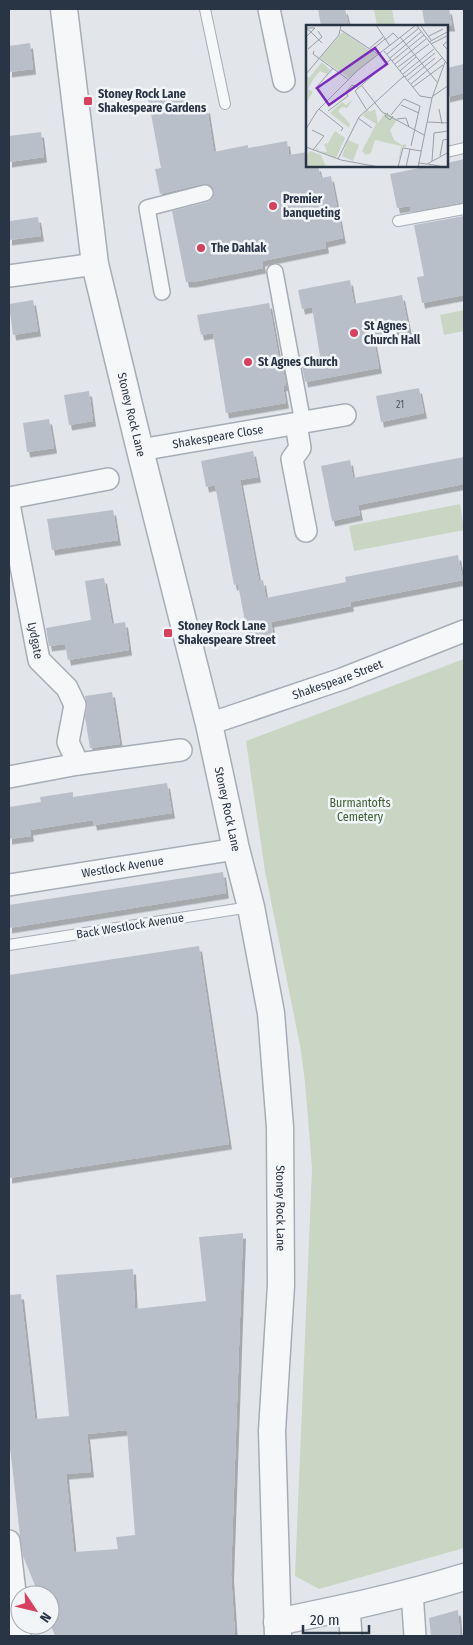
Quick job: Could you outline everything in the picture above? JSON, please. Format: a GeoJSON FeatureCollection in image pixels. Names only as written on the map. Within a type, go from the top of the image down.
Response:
{"type":"FeatureCollection","features":[{"type":"Feature","properties":{"kind":"street","name":"Stoney Rock Lane"},"geometry":{"type":"LineString","coordinates":[[64,9],[95,264],[209,724],[236,849],[251,907],[272,1013],[280,1127],[281,1285],[272,1431],[277,1629]]}},
{"type":"Feature","properties":{"kind":"street"},"geometry":{"type":"LineString","coordinates":[[269,9],[284,81]]}},
{"type":"Feature","properties":{"kind":"street"},"geometry":{"type":"LineString","coordinates":[[162,292],[146,208],[205,193]]}},
{"type":"Feature","properties":{"kind":"street"},"geometry":{"type":"LineString","coordinates":[[9,276],[95,264]]}},
{"type":"Feature","properties":{"kind":"street"},"geometry":{"type":"LineString","coordinates":[[275,272],[299,423],[300,448],[292,459],[306,531]]}},
{"type":"Feature","properties":{"kind":"street","name":"Shakespeare Close"},"geometry":{"type":"LineString","coordinates":[[140,450],[345,415]]}},
{"type":"Feature","properties":{"kind":"street"},"geometry":{"type":"LineString","coordinates":[[9,498],[108,479]]}},
{"type":"Feature","properties":{"kind":"street","name":"Lydgate"},"geometry":{"type":"LineString","coordinates":[[9,504],[39,660],[67,688],[74,705],[68,742],[78,764]]}},
{"type":"Feature","properties":{"kind":"street","name":"Shakespeare Street"},"geometry":{"type":"LineString","coordinates":[[209,724],[342,679],[464,631]]}},
{"type":"Feature","properties":{"kind":"street"},"geometry":{"type":"LineString","coordinates":[[9,777],[78,764],[181,750]]}},
{"type":"Feature","properties":{"kind":"street","name":"Westlock Avenue"},"geometry":{"type":"LineString","coordinates":[[9,885],[236,849]]}},
{"type":"Feature","properties":{"kind":"street"},"geometry":{"type":"LineString","coordinates":[[9,1541],[20,1636]]}},
{"type":"Feature","properties":{"kind":"street"},"geometry":{"type":"LineString","coordinates":[[277,1629],[349,1607],[464,1577]]}},
{"type":"Feature","properties":{"kind":"street"},"geometry":{"type":"LineString","coordinates":[[412,1592],[415,1636]]}},
{"type":"Feature","properties":{"kind":"street"},"geometry":{"type":"LineString","coordinates":[[349,1607],[351,1636]]}},
{"type":"Feature","properties":{"kind":"lane"},"geometry":{"type":"LineString","coordinates":[[205,9],[225,104]]}},
{"type":"Feature","properties":{"kind":"lane"},"geometry":{"type":"LineString","coordinates":[[448,152],[464,148]]}},
{"type":"Feature","properties":{"kind":"lane"},"geometry":{"type":"LineString","coordinates":[[398,221],[464,209]]}},
{"type":"Feature","properties":{"kind":"lane","name":"Back Westlock Avenue"},"geometry":{"type":"LineString","coordinates":[[9,945],[251,907]]}},
{"type":"Feature","properties":{"kind":"green space"},"geometry":{"type":"Polygon","coordinates":[[[374,9],[392,9],[395,25],[377,25],[374,9]]]}},
{"type":"Feature","properties":{"kind":"green space"},"geometry":{"type":"Polygon","coordinates":[[[464,310],[464,331],[444,335],[440,315],[464,310]]]}},
{"type":"Feature","properties":{"kind":"green space"},"geometry":{"type":"Polygon","coordinates":[[[460,504],[464,530],[354,551],[349,526],[460,504]]]}},
{"type":"Feature","properties":{"kind":"green space","name":"Burmantofts Cemetery"},"geometry":{"type":"Polygon","coordinates":[[[464,659],[464,1548],[319,1589],[295,1576],[312,1169],[305,1082],[300,1045],[265,871],[246,741],[464,659]]]}},
{"type":"Feature","properties":{"kind":"building"},"geometry":{"type":"Polygon","coordinates":[[[318,9],[345,9],[349,25],[321,25],[318,9]]]}},
{"type":"Feature","properties":{"kind":"building"},"geometry":{"type":"Polygon","coordinates":[[[422,9],[449,9],[452,26],[425,25],[422,9]]]}},
{"type":"Feature","properties":{"kind":"building"},"geometry":{"type":"Polygon","coordinates":[[[30,43],[33,69],[9,72],[9,46],[30,43]]]}},
{"type":"Feature","properties":{"kind":"building"},"geometry":{"type":"Polygon","coordinates":[[[464,64],[464,93],[448,97],[448,68],[464,64]]]}},
{"type":"Feature","properties":{"kind":"building","name":"Premier banqueting"},"geometry":{"type":"Polygon","coordinates":[[[183,92],[187,112],[207,108],[214,152],[248,145],[248,148],[287,141],[289,155],[306,152],[306,168],[318,168],[321,178],[331,176],[343,238],[325,242],[326,248],[262,261],[263,268],[186,282],[172,211],[208,202],[212,199],[214,191],[211,186],[203,184],[160,194],[155,169],[161,168],[148,98],[183,92]]]}},
{"type":"Feature","properties":{"kind":"building"},"geometry":{"type":"Polygon","coordinates":[[[41,132],[44,157],[9,162],[9,136],[41,132]]]}},
{"type":"Feature","properties":{"kind":"building"},"geometry":{"type":"Polygon","coordinates":[[[464,159],[464,202],[411,212],[410,206],[397,208],[390,174],[419,168],[448,168],[448,163],[464,159]]]}},
{"type":"Feature","properties":{"kind":"building"},"geometry":{"type":"Polygon","coordinates":[[[464,216],[464,295],[422,303],[417,277],[424,276],[414,225],[464,216]]]}},
{"type":"Feature","properties":{"kind":"building"},"geometry":{"type":"Polygon","coordinates":[[[38,217],[41,236],[9,240],[9,221],[38,217]]]}},
{"type":"Feature","properties":{"kind":"building","name":"St Agnes Church Hall"},"geometry":{"type":"Polygon","coordinates":[[[350,280],[354,304],[402,295],[409,330],[373,336],[379,368],[305,382],[301,360],[320,356],[312,307],[302,309],[298,290],[350,280]]]}},
{"type":"Feature","properties":{"kind":"building"},"geometry":{"type":"Polygon","coordinates":[[[33,300],[38,331],[13,335],[9,304],[33,300]]]}},
{"type":"Feature","properties":{"kind":"building","name":"St Agnes Church"},"geometry":{"type":"Polygon","coordinates":[[[269,303],[280,364],[282,363],[286,385],[283,386],[286,403],[226,413],[213,333],[201,335],[197,315],[269,303]]]}},
{"type":"Feature","properties":{"kind":"building"},"geometry":{"type":"Polygon","coordinates":[[[419,388],[424,413],[381,422],[376,396],[419,388]]]}},
{"type":"Feature","properties":{"kind":"building"},"geometry":{"type":"Polygon","coordinates":[[[89,391],[93,421],[69,425],[64,395],[89,391]]]}},
{"type":"Feature","properties":{"kind":"building"},"geometry":{"type":"Polygon","coordinates":[[[49,419],[54,448],[27,452],[23,423],[49,419]]]}},
{"type":"Feature","properties":{"kind":"building"},"geometry":{"type":"Polygon","coordinates":[[[253,451],[258,477],[240,480],[259,581],[263,580],[266,598],[346,582],[345,577],[458,555],[463,580],[350,602],[351,606],[271,622],[273,633],[248,638],[238,584],[234,585],[215,485],[206,487],[201,461],[253,451]]]}},
{"type":"Feature","properties":{"kind":"building"},"geometry":{"type":"Polygon","coordinates":[[[464,457],[464,484],[358,505],[360,515],[332,521],[321,466],[350,460],[353,478],[464,457]]]}},
{"type":"Feature","properties":{"kind":"building"},"geometry":{"type":"Polygon","coordinates":[[[113,510],[118,540],[52,550],[47,519],[113,510]]]}},
{"type":"Feature","properties":{"kind":"building"},"geometry":{"type":"Polygon","coordinates":[[[104,578],[112,624],[125,622],[129,650],[68,660],[65,644],[49,646],[46,628],[91,620],[85,581],[104,578]]]}},
{"type":"Feature","properties":{"kind":"building"},"geometry":{"type":"Polygon","coordinates":[[[112,692],[120,744],[90,748],[85,717],[87,707],[85,696],[112,692]]]}},
{"type":"Feature","properties":{"kind":"building"},"geometry":{"type":"Polygon","coordinates":[[[167,783],[172,813],[94,825],[93,820],[30,830],[31,836],[9,839],[9,807],[41,802],[40,797],[73,792],[73,797],[167,783]]]}},
{"type":"Feature","properties":{"kind":"building"},"geometry":{"type":"Polygon","coordinates":[[[223,872],[226,893],[9,928],[9,905],[223,872]]]}},
{"type":"Feature","properties":{"kind":"building"},"geometry":{"type":"Polygon","coordinates":[[[199,946],[229,1144],[9,1178],[9,975],[199,946]]]}},
{"type":"Feature","properties":{"kind":"building"},"geometry":{"type":"Polygon","coordinates":[[[243,1233],[231,1575],[235,1636],[55,1636],[60,1635],[60,1585],[35,1585],[23,1556],[20,1536],[9,1438],[9,1295],[21,1294],[35,1419],[69,1416],[56,1275],[133,1269],[135,1309],[206,1301],[199,1237],[243,1233]],[[127,1430],[87,1434],[91,1472],[66,1474],[74,1552],[118,1549],[116,1537],[135,1535],[127,1430]]]}},
{"type":"Feature","properties":{"kind":"building"},"geometry":{"type":"Polygon","coordinates":[[[458,1610],[460,1636],[431,1636],[429,1618],[458,1610]]]}},
{"type":"Feature","properties":{"kind":"place","name":"Stoney Rock Lane Shakespeare Gardens"},"geometry":{"type":"Point","coordinates":[88,101]}},
{"type":"Feature","properties":{"kind":"place","name":"Premier banqueting"},"geometry":{"type":"Point","coordinates":[273,206]}},
{"type":"Feature","properties":{"kind":"place","name":"The Dahlak"},"geometry":{"type":"Point","coordinates":[201,248]}},
{"type":"Feature","properties":{"kind":"place","name":"St Agnes Church Hall"},"geometry":{"type":"Point","coordinates":[354,333]}},
{"type":"Feature","properties":{"kind":"place","name":"St Agnes Church"},"geometry":{"type":"Point","coordinates":[248,362]}},
{"type":"Feature","properties":{"kind":"place","name":"Stoney Rock Lane Shakespeare Street"},"geometry":{"type":"Point","coordinates":[168,633]}}]}
